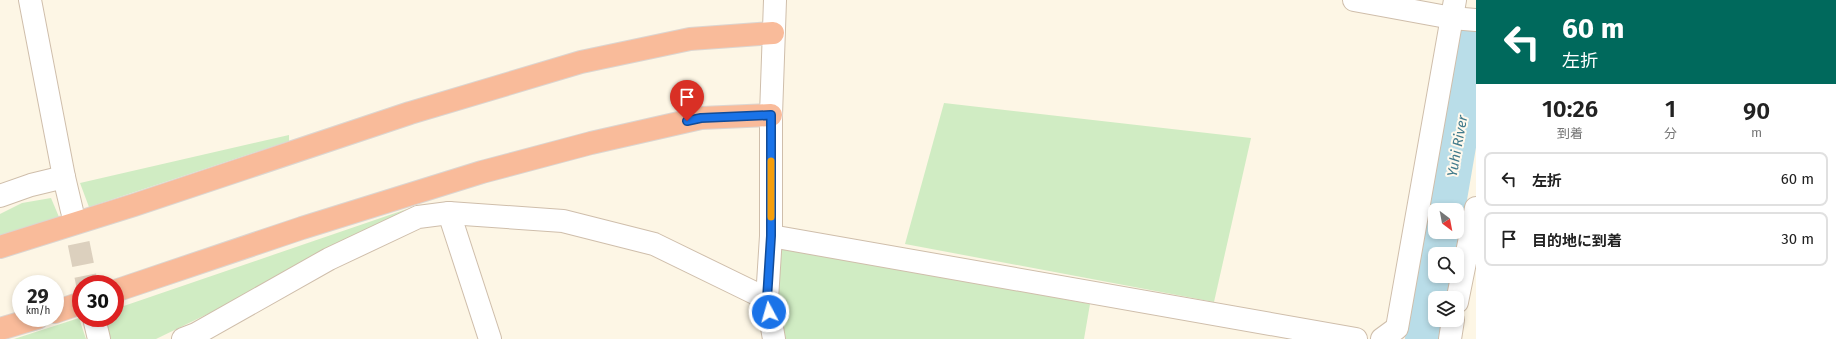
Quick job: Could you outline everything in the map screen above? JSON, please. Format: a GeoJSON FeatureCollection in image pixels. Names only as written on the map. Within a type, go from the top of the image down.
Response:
{"type":"FeatureCollection","features":[{"type":"Feature","properties":{"kind":"highway"},"geometry":{"type":"LineString","coordinates":[[0,248],[410,113],[581,62],[690,38],[773,33]]}},
{"type":"Feature","properties":{"kind":"highway"},"geometry":{"type":"LineString","coordinates":[[124,288],[302,228],[482,172],[591,143],[701,118],[771,115]]}},
{"type":"Feature","properties":{"kind":"highway"},"geometry":{"type":"LineString","coordinates":[[0,330],[12,326]]}},
{"type":"Feature","properties":{"kind":"street"},"geometry":{"type":"LineString","coordinates":[[30,0],[64,177],[72,211]]}},
{"type":"Feature","properties":{"kind":"street"},"geometry":{"type":"LineString","coordinates":[[774,339],[767,299],[771,236],[771,115],[775,0]]}},
{"type":"Feature","properties":{"kind":"street"},"geometry":{"type":"LineString","coordinates":[[1354,0],[1463,14],[1397,328],[1382,339]]}},
{"type":"Feature","properties":{"kind":"street"},"geometry":{"type":"LineString","coordinates":[[0,196],[31,185],[64,177]]}},
{"type":"Feature","properties":{"kind":"street"},"geometry":{"type":"LineString","coordinates":[[1459,291],[1476,208]]}},
{"type":"Feature","properties":{"kind":"street"},"geometry":{"type":"LineString","coordinates":[[183,339],[196,334],[329,259],[418,217],[449,213],[563,221],[654,244],[767,299]]}},
{"type":"Feature","properties":{"kind":"street"},"geometry":{"type":"LineString","coordinates":[[449,213],[490,339]]}},
{"type":"Feature","properties":{"kind":"street"},"geometry":{"type":"LineString","coordinates":[[771,236],[1356,339]]}},
{"type":"Feature","properties":{"kind":"street"},"geometry":{"type":"LineString","coordinates":[[96,327],[99,339]]}},
{"type":"Feature","properties":{"kind":"street"},"geometry":{"type":"LineString","coordinates":[[1450,339],[1452,327]]}},
{"type":"Feature","properties":{"kind":"green space"},"geometry":{"type":"Polygon","coordinates":[[[944,103],[1251,138],[1214,302],[905,244],[944,103]]]}},
{"type":"Feature","properties":{"kind":"green space"},"geometry":{"type":"Polygon","coordinates":[[[289,135],[289,141],[89,207],[80,183],[289,135]]]}},
{"type":"Feature","properties":{"kind":"green space"},"geometry":{"type":"Polygon","coordinates":[[[51,198],[59,217],[0,239],[0,214],[22,203],[51,198]]]}},
{"type":"Feature","properties":{"kind":"green space"},"geometry":{"type":"Polygon","coordinates":[[[407,209],[222,307],[156,339],[107,339],[104,327],[124,327],[124,306],[407,209]]]}},
{"type":"Feature","properties":{"kind":"green space"},"geometry":{"type":"Polygon","coordinates":[[[780,248],[790,248],[1090,304],[1084,339],[782,339],[777,268],[780,248]]]}},
{"type":"Feature","properties":{"kind":"green space"},"geometry":{"type":"Polygon","coordinates":[[[72,320],[72,327],[82,327],[86,339],[14,339],[51,327],[64,327],[64,323],[72,320]]]}},
{"type":"Feature","properties":{"kind":"waterway","name":"Yuhi River"},"geometry":{"type":"LineString","coordinates":[[1447,203],[1476,35]]}},
{"type":"Feature","properties":{"kind":"waterway","name":"Yuhi River"},"geometry":{"type":"LineString","coordinates":[[1439,247],[1441,239]]}},
{"type":"Feature","properties":{"kind":"waterway","name":"Yuhi River"},"geometry":{"type":"LineString","coordinates":[[1424,339],[1433,283]]}},
{"type":"Feature","properties":{"kind":"tunnel"},"geometry":{"type":"LineString","coordinates":[[72,211],[85,275]]}},
{"type":"Feature","properties":{"kind":"slow traffic"},"geometry":{"type":"LineString","coordinates":[[771,161],[771,217]]}},
{"type":"Feature","properties":{"kind":"route"},"geometry":{"type":"LineString","coordinates":[[687,121],[701,118],[771,115],[771,236],[767,299],[769,312]]}}]}
